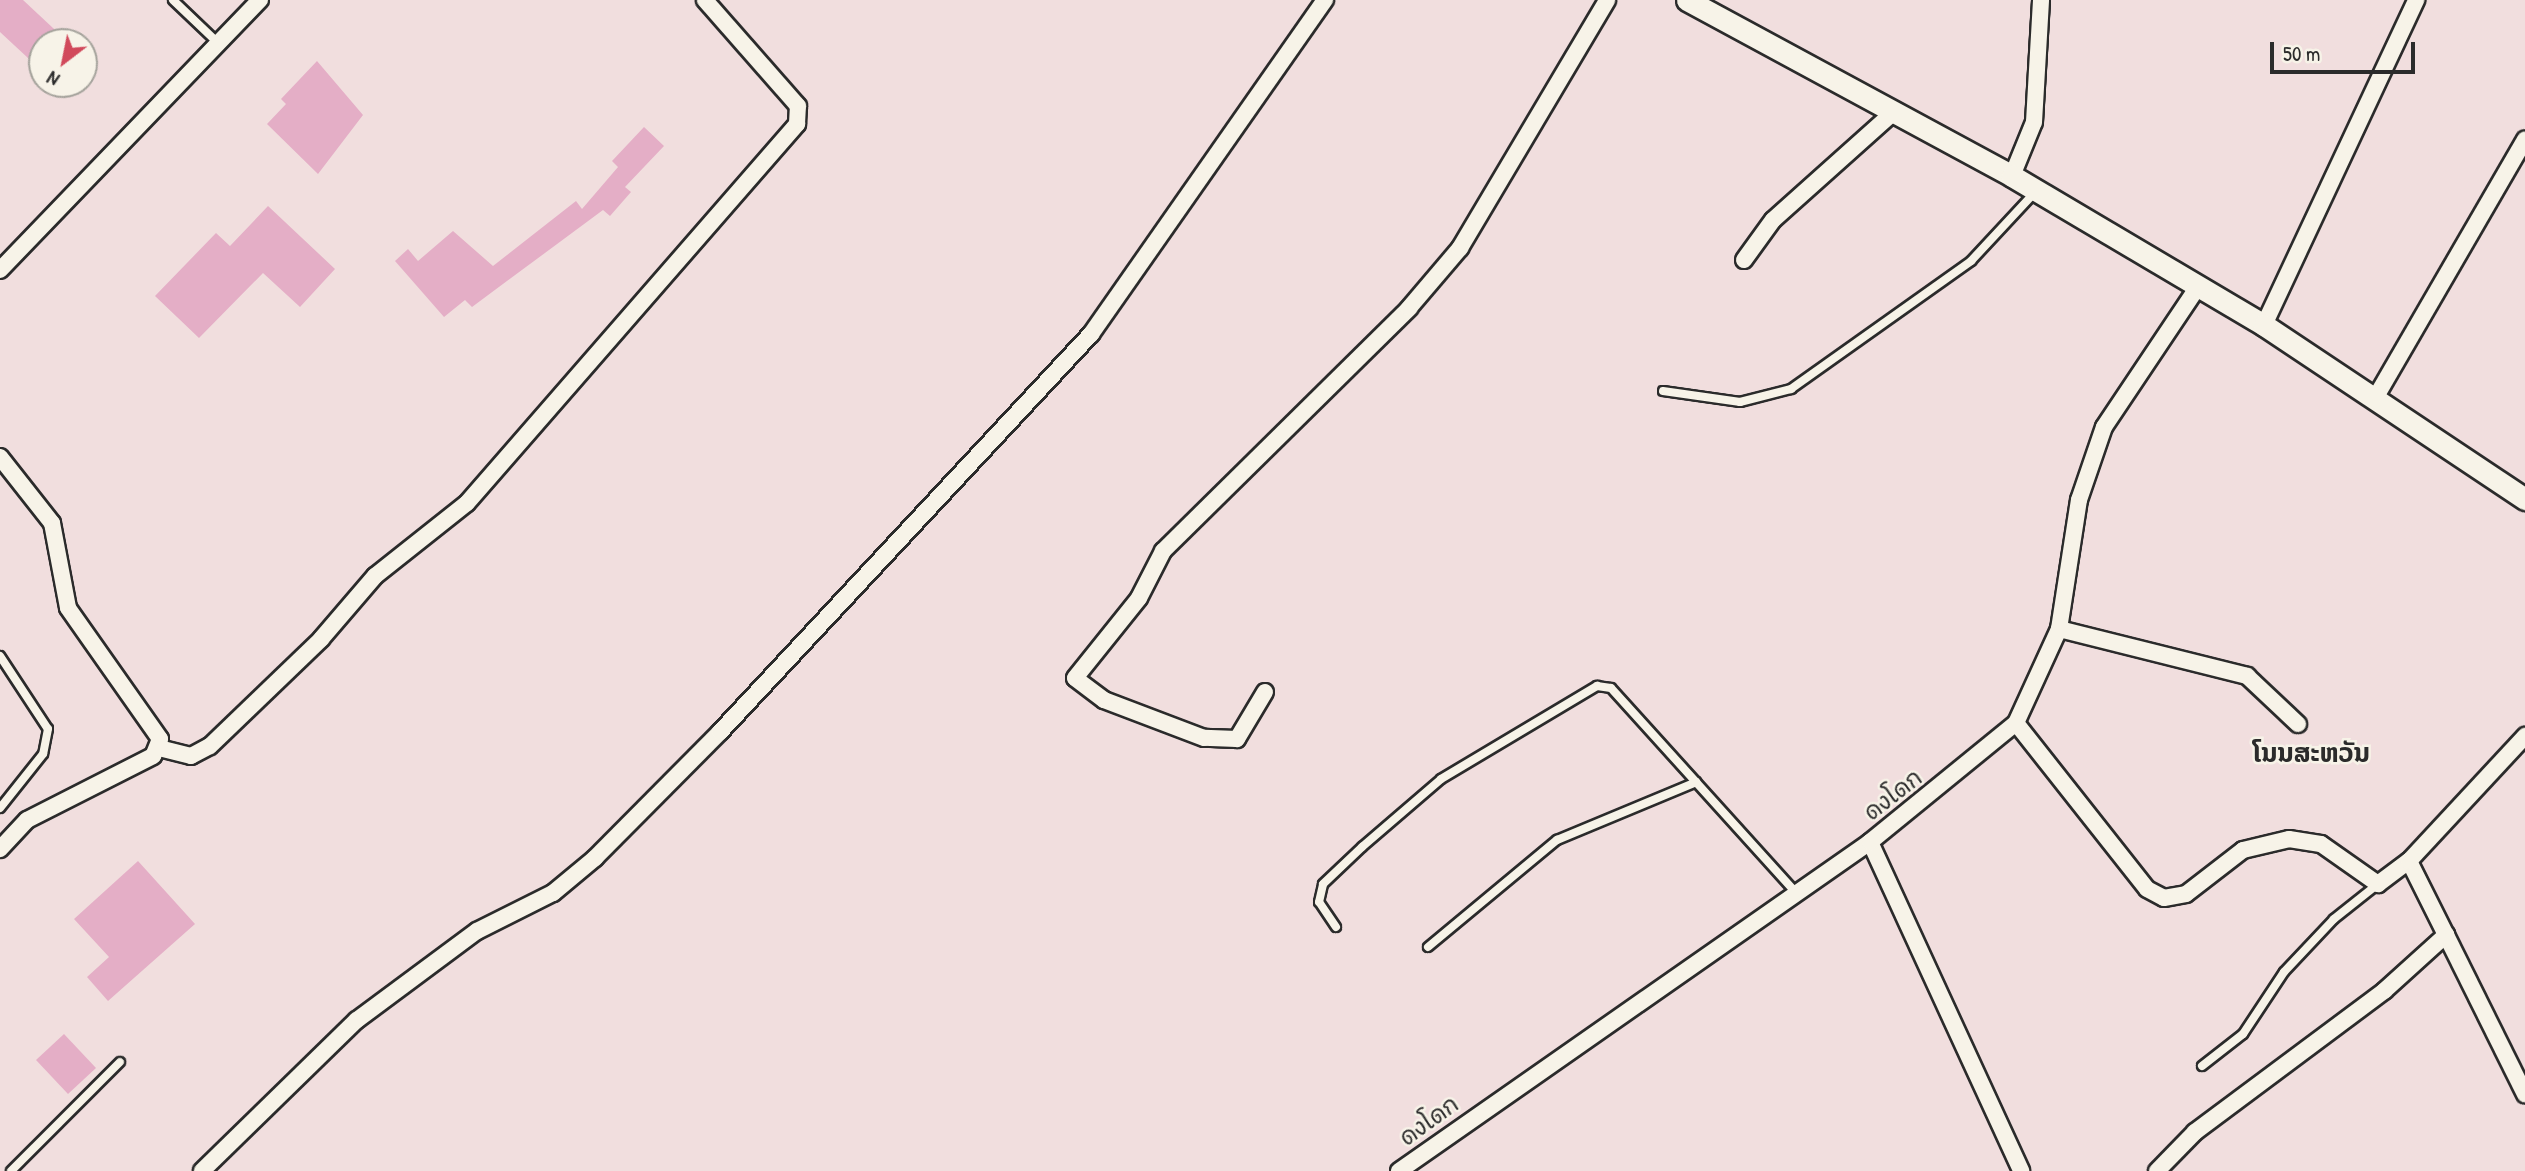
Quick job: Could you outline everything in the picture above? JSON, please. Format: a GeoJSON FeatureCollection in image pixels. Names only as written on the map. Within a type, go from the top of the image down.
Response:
{"type":"FeatureCollection","features":[{"type":"Feature","properties":{"kind":"street"},"geometry":{"type":"LineString","coordinates":[[0,270],[260,0]]}},
{"type":"Feature","properties":{"kind":"street"},"geometry":{"type":"LineString","coordinates":[[0,849],[27,820],[159,748],[191,756],[210,746],[375,576],[467,503],[797,124],[798,106],[705,0]]}},
{"type":"Feature","properties":{"kind":"street"},"geometry":{"type":"LineString","coordinates":[[202,1171],[357,1020],[477,931],[553,893],[595,859],[720,732],[1091,334],[1325,0]]}},
{"type":"Feature","properties":{"kind":"street"},"geometry":{"type":"LineString","coordinates":[[1265,692],[1237,739],[1204,738],[1104,700],[1075,678],[1139,598],[1163,551],[1409,309],[1460,248],[1607,0]]}},
{"type":"Feature","properties":{"kind":"street"},"geometry":{"type":"LineString","coordinates":[[1687,0],[2011,176],[2197,288],[2264,325],[2525,499]]}},
{"type":"Feature","properties":{"kind":"street"},"geometry":{"type":"LineString","coordinates":[[2011,176],[2035,122],[2041,0]]}},
{"type":"Feature","properties":{"kind":"street"},"geometry":{"type":"LineString","coordinates":[[2264,325],[2416,0]]}},
{"type":"Feature","properties":{"kind":"street"},"geometry":{"type":"LineString","coordinates":[[1744,260],[1773,220],[1894,112]]}},
{"type":"Feature","properties":{"kind":"street"},"geometry":{"type":"LineString","coordinates":[[2374,400],[2525,140]]}},
{"type":"Feature","properties":{"kind":"street","name":"ดงโดก"},"geometry":{"type":"LineString","coordinates":[[1399,1171],[1870,842],[2016,723],[2059,629],[2079,499],[2104,427],[2197,288]]}},
{"type":"Feature","properties":{"kind":"street"},"geometry":{"type":"LineString","coordinates":[[0,457],[52,523],[62,598],[155,731],[159,748]]}},
{"type":"Feature","properties":{"kind":"street"},"geometry":{"type":"LineString","coordinates":[[2059,629],[2247,676],[2298,724]]}},
{"type":"Feature","properties":{"kind":"street"},"geometry":{"type":"LineString","coordinates":[[2016,723],[2147,889],[2164,898],[2186,894],[2243,850],[2307,837],[2378,884],[2409,861],[2525,736]]}},
{"type":"Feature","properties":{"kind":"street"},"geometry":{"type":"LineString","coordinates":[[1870,842],[2021,1171]]}},
{"type":"Feature","properties":{"kind":"street"},"geometry":{"type":"LineString","coordinates":[[2409,861],[2524,1089]]}},
{"type":"Feature","properties":{"kind":"street"},"geometry":{"type":"LineString","coordinates":[[2157,1171],[2195,1132],[2384,991],[2446,935]]}},
{"type":"Feature","properties":{"kind":"lane"},"geometry":{"type":"LineString","coordinates":[[173,0],[219,44]]}},
{"type":"Feature","properties":{"kind":"lane"},"geometry":{"type":"LineString","coordinates":[[1663,391],[1740,402],[1791,389],[1971,261],[2036,191]]}},
{"type":"Feature","properties":{"kind":"lane"},"geometry":{"type":"LineString","coordinates":[[0,656],[48,729],[43,754],[0,808]]}},
{"type":"Feature","properties":{"kind":"lane"},"geometry":{"type":"LineString","coordinates":[[1336,927],[1319,902],[1323,884],[1441,779],[1587,688],[1611,688],[1796,893]]}},
{"type":"Feature","properties":{"kind":"lane"},"geometry":{"type":"LineString","coordinates":[[1428,947],[1557,840],[1696,782]]}},
{"type":"Feature","properties":{"kind":"lane"},"geometry":{"type":"LineString","coordinates":[[2202,1066],[2243,1034],[2284,972],[2334,919],[2378,884]]}},
{"type":"Feature","properties":{"kind":"lane"},"geometry":{"type":"LineString","coordinates":[[11,1171],[120,1062]]}},
{"type":"Feature","properties":{"kind":"building"},"geometry":{"type":"Polygon","coordinates":[[[0,0],[23,0],[53,28],[28,28],[28,58],[0,32],[0,0]]]}},
{"type":"Feature","properties":{"kind":"building"},"geometry":{"type":"Polygon","coordinates":[[[317,61],[363,115],[318,174],[267,124],[286,104],[281,99],[317,61]]]}},
{"type":"Feature","properties":{"kind":"building"},"geometry":{"type":"Polygon","coordinates":[[[644,127],[664,146],[625,187],[631,192],[610,216],[603,210],[472,307],[465,300],[444,317],[395,261],[408,249],[418,261],[453,231],[493,266],[576,201],[582,209],[618,167],[612,161],[644,127]]]}},
{"type":"Feature","properties":{"kind":"building"},"geometry":{"type":"Polygon","coordinates":[[[268,206],[335,269],[300,307],[263,273],[199,338],[155,296],[216,233],[230,246],[268,206]]]}},
{"type":"Feature","properties":{"kind":"building"},"geometry":{"type":"Polygon","coordinates":[[[138,861],[195,924],[108,1001],[87,977],[109,957],[74,919],[138,861]]]}},
{"type":"Feature","properties":{"kind":"building"},"geometry":{"type":"Polygon","coordinates":[[[64,1034],[96,1068],[68,1094],[36,1060],[64,1034]]]}},
{"type":"Feature","properties":{"kind":"district","name":"ໂນນສະຫວັນ"},"geometry":{"type":"Point","coordinates":[2311,753]}}]}
